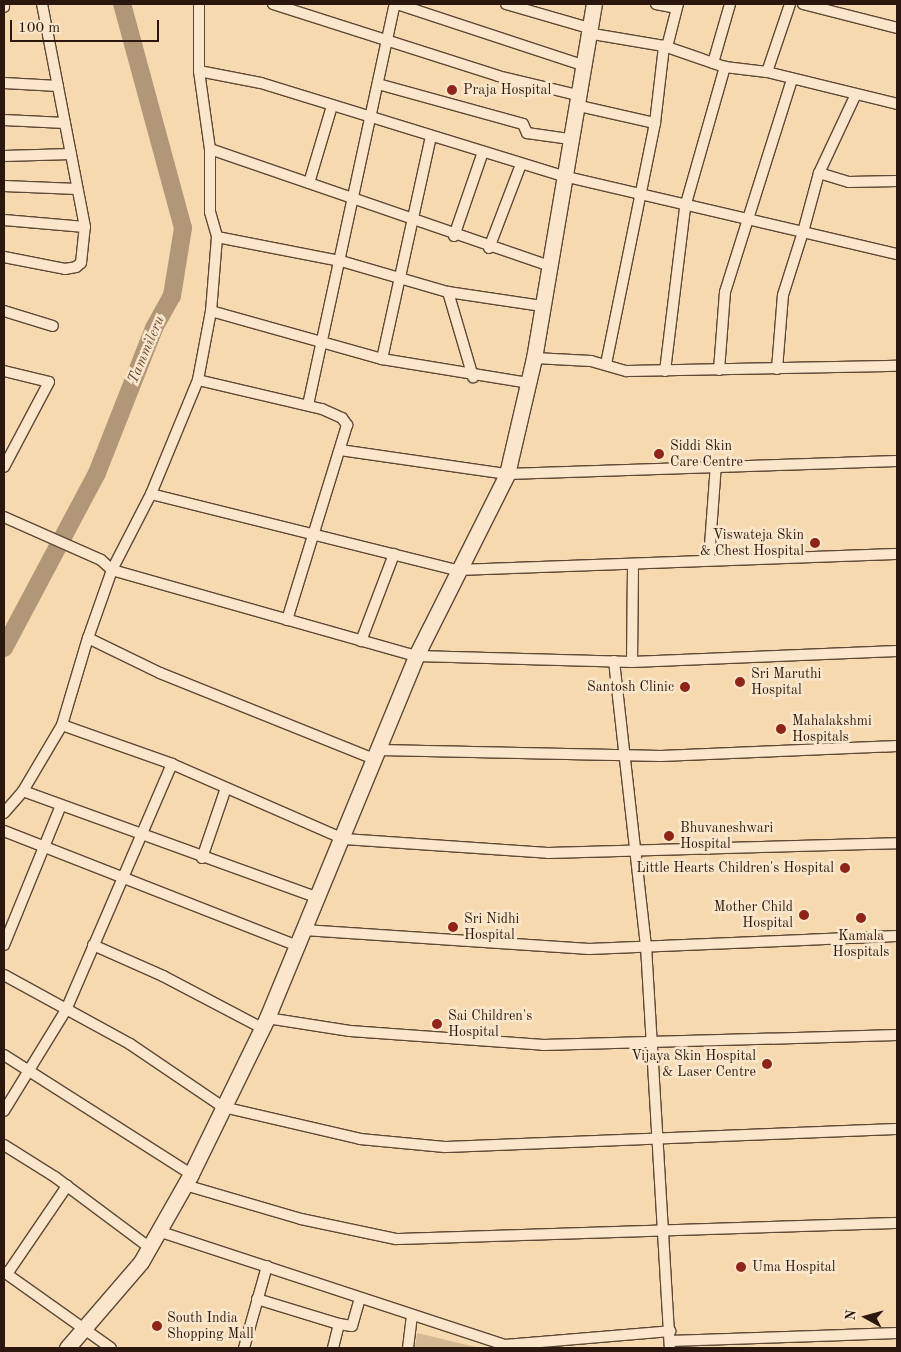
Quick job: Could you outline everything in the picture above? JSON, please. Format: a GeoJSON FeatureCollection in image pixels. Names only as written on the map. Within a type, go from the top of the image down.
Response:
{"type":"FeatureCollection","features":[{"type":"Feature","properties":{"kind":"main road"},"geometry":{"type":"LineString","coordinates":[[67,1348],[85,1330],[149,1248],[188,1179],[264,1023],[319,898],[378,755],[416,656],[456,570],[508,474],[534,358],[569,139],[594,4]]}},
{"type":"Feature","properties":{"kind":"street"},"geometry":{"type":"LineString","coordinates":[[4,257],[76,267],[81,263],[84,226],[42,4]]}},
{"type":"Feature","properties":{"kind":"street"},"geometry":{"type":"LineString","coordinates":[[4,813],[23,791],[62,725],[88,638],[112,570],[151,494],[198,380],[210,311],[217,238],[210,212],[210,149],[199,71],[199,4]]}},
{"type":"Feature","properties":{"kind":"street"},"geometry":{"type":"LineString","coordinates":[[273,4],[388,37],[498,76],[655,123]]}},
{"type":"Feature","properties":{"kind":"street"},"geometry":{"type":"LineString","coordinates":[[308,405],[355,199],[369,118],[396,4],[582,64]]}},
{"type":"Feature","properties":{"kind":"street"},"geometry":{"type":"LineString","coordinates":[[506,4],[588,30],[666,47],[725,67],[766,72],[896,107],[897,94]]}},
{"type":"Feature","properties":{"kind":"street"},"geometry":{"type":"LineString","coordinates":[[606,364],[655,123],[666,47],[677,6],[656,4]]}},
{"type":"Feature","properties":{"kind":"street"},"geometry":{"type":"LineString","coordinates":[[713,63],[730,4]]}},
{"type":"Feature","properties":{"kind":"street"},"geometry":{"type":"LineString","coordinates":[[766,72],[790,4]]}},
{"type":"Feature","properties":{"kind":"street"},"geometry":{"type":"LineString","coordinates":[[803,4],[897,28]]}},
{"type":"Feature","properties":{"kind":"street"},"geometry":{"type":"LineString","coordinates":[[665,371],[685,207],[725,67]]}},
{"type":"Feature","properties":{"kind":"street"},"geometry":{"type":"LineString","coordinates":[[199,71],[261,82],[369,118],[563,176],[685,207],[897,254]]}},
{"type":"Feature","properties":{"kind":"street"},"geometry":{"type":"LineString","coordinates":[[719,370],[725,292],[792,79]]}},
{"type":"Feature","properties":{"kind":"street"},"geometry":{"type":"LineString","coordinates":[[4,83],[58,86]]}},
{"type":"Feature","properties":{"kind":"street"},"geometry":{"type":"LineString","coordinates":[[378,84],[523,124],[527,133],[569,139]]}},
{"type":"Feature","properties":{"kind":"street"},"geometry":{"type":"LineString","coordinates":[[777,369],[783,295],[804,232],[819,174],[855,96]]}},
{"type":"Feature","properties":{"kind":"street"},"geometry":{"type":"LineString","coordinates":[[309,183],[332,106]]}},
{"type":"Feature","properties":{"kind":"street"},"geometry":{"type":"LineString","coordinates":[[4,120],[65,123]]}},
{"type":"Feature","properties":{"kind":"street"},"geometry":{"type":"LineString","coordinates":[[382,358],[431,136]]}},
{"type":"Feature","properties":{"kind":"street"},"geometry":{"type":"LineString","coordinates":[[210,149],[355,199],[454,236],[549,266]]}},
{"type":"Feature","properties":{"kind":"street"},"geometry":{"type":"LineString","coordinates":[[454,236],[483,152]]}},
{"type":"Feature","properties":{"kind":"street"},"geometry":{"type":"LineString","coordinates":[[4,156],[71,154]]}},
{"type":"Feature","properties":{"kind":"street"},"geometry":{"type":"LineString","coordinates":[[489,248],[521,164]]}},
{"type":"Feature","properties":{"kind":"street"},"geometry":{"type":"LineString","coordinates":[[819,174],[849,182],[897,181]]}},
{"type":"Feature","properties":{"kind":"street"},"geometry":{"type":"LineString","coordinates":[[4,186],[77,189]]}},
{"type":"Feature","properties":{"kind":"street"},"geometry":{"type":"LineString","coordinates":[[4,220],[84,226]]}},
{"type":"Feature","properties":{"kind":"street"},"geometry":{"type":"LineString","coordinates":[[217,238],[341,261],[400,276],[448,292],[542,306]]}},
{"type":"Feature","properties":{"kind":"street"},"geometry":{"type":"LineString","coordinates":[[448,292],[473,377]]}},
{"type":"Feature","properties":{"kind":"street"},"geometry":{"type":"LineString","coordinates":[[4,311],[52,326]]}},
{"type":"Feature","properties":{"kind":"street"},"geometry":{"type":"LineString","coordinates":[[210,311],[322,344],[382,358],[473,377],[528,383]]}},
{"type":"Feature","properties":{"kind":"street"},"geometry":{"type":"LineString","coordinates":[[534,358],[606,364],[622,371],[897,366]]}},
{"type":"Feature","properties":{"kind":"street"},"geometry":{"type":"LineString","coordinates":[[4,371],[49,382],[4,467]]}},
{"type":"Feature","properties":{"kind":"street"},"geometry":{"type":"LineString","coordinates":[[198,380],[308,405],[345,421],[340,450],[315,536],[287,620]]}},
{"type":"Feature","properties":{"kind":"street"},"geometry":{"type":"LineString","coordinates":[[340,450],[508,474],[716,464],[897,461]]}},
{"type":"Feature","properties":{"kind":"street"},"geometry":{"type":"LineString","coordinates":[[709,559],[716,464]]}},
{"type":"Feature","properties":{"kind":"street"},"geometry":{"type":"LineString","coordinates":[[151,494],[456,570],[633,564],[709,559],[897,554]]}},
{"type":"Feature","properties":{"kind":"street"},"geometry":{"type":"LineString","coordinates":[[4,517],[101,560],[112,570],[416,656],[632,662],[897,651]]}},
{"type":"Feature","properties":{"kind":"street"},"geometry":{"type":"LineString","coordinates":[[361,641],[394,554]]}},
{"type":"Feature","properties":{"kind":"street"},"geometry":{"type":"LineString","coordinates":[[632,662],[633,564]]}},
{"type":"Feature","properties":{"kind":"street"},"geometry":{"type":"LineString","coordinates":[[88,638],[160,672],[378,755],[627,755],[897,746]]}},
{"type":"Feature","properties":{"kind":"street"},"geometry":{"type":"LineString","coordinates":[[614,661],[627,755],[646,946],[660,1140],[661,1233],[670,1340]]}},
{"type":"Feature","properties":{"kind":"street"},"geometry":{"type":"LineString","coordinates":[[62,725],[172,764],[344,839],[516,852],[897,843]]}},
{"type":"Feature","properties":{"kind":"street"},"geometry":{"type":"LineString","coordinates":[[4,1111],[30,1074],[66,1010],[93,945],[144,836],[172,764]]}},
{"type":"Feature","properties":{"kind":"street"},"geometry":{"type":"LineString","coordinates":[[202,858],[226,788]]}},
{"type":"Feature","properties":{"kind":"street"},"geometry":{"type":"LineString","coordinates":[[23,791],[202,858],[319,898]]}},
{"type":"Feature","properties":{"kind":"street"},"geometry":{"type":"LineString","coordinates":[[4,945],[61,805]]}},
{"type":"Feature","properties":{"kind":"street"},"geometry":{"type":"LineString","coordinates":[[4,831],[297,946]]}},
{"type":"Feature","properties":{"kind":"street"},"geometry":{"type":"LineString","coordinates":[[304,930],[545,948],[897,936]]}},
{"type":"Feature","properties":{"kind":"street"},"geometry":{"type":"LineString","coordinates":[[93,945],[264,1023],[512,1043],[897,1035]]}},
{"type":"Feature","properties":{"kind":"street"},"geometry":{"type":"LineString","coordinates":[[4,976],[130,1044],[223,1107],[360,1139],[445,1147],[660,1140],[897,1129]]}},
{"type":"Feature","properties":{"kind":"street"},"geometry":{"type":"LineString","coordinates":[[4,1055],[188,1179],[300,1219],[396,1239],[661,1233],[897,1223]]}},
{"type":"Feature","properties":{"kind":"street"},"geometry":{"type":"LineString","coordinates":[[4,1145],[67,1186],[149,1248]]}},
{"type":"Feature","properties":{"kind":"street"},"geometry":{"type":"LineString","coordinates":[[67,1186],[5,1273],[111,1348]]}},
{"type":"Feature","properties":{"kind":"street"},"geometry":{"type":"LineString","coordinates":[[158,1231],[505,1347],[897,1333]]}},
{"type":"Feature","properties":{"kind":"street"},"geometry":{"type":"LineString","coordinates":[[244,1348],[266,1266]]}},
{"type":"Feature","properties":{"kind":"street"},"geometry":{"type":"LineString","coordinates":[[257,1299],[339,1324],[352,1326],[360,1298]]}},
{"type":"Feature","properties":{"kind":"street"},"geometry":{"type":"LineString","coordinates":[[408,1348],[412,1317]]}},
{"type":"Feature","properties":{"kind":"street"},"geometry":{"type":"LineString","coordinates":[[332,1348],[339,1324]]}},
{"type":"Feature","properties":{"kind":"shaded area"},"geometry":{"type":"Polygon","coordinates":[[[417,1333],[480,1348],[415,1348],[417,1333]]]}},
{"type":"Feature","properties":{"kind":"waterway","name":"Tammileru"},"geometry":{"type":"LineString","coordinates":[[4,648],[97,473],[154,328],[172,296],[183,228],[122,4]]}},
{"type":"Feature","properties":{"kind":"place","name":"Praja Hospital"},"geometry":{"type":"Point","coordinates":[452,90]}},
{"type":"Feature","properties":{"kind":"place","name":"Siddi Skin Care Centre"},"geometry":{"type":"Point","coordinates":[659,454]}},
{"type":"Feature","properties":{"kind":"place","name":"Viswateja Skin & Chest Hospital"},"geometry":{"type":"Point","coordinates":[815,543]}},
{"type":"Feature","properties":{"kind":"place","name":"Sri Maruthi Hospital"},"geometry":{"type":"Point","coordinates":[740,682]}},
{"type":"Feature","properties":{"kind":"place","name":"Santosh Clinic"},"geometry":{"type":"Point","coordinates":[685,687]}},
{"type":"Feature","properties":{"kind":"place","name":"Mahalakshmi Hospitals"},"geometry":{"type":"Point","coordinates":[781,729]}},
{"type":"Feature","properties":{"kind":"place","name":"Bhuvaneshwari Hospital"},"geometry":{"type":"Point","coordinates":[669,836]}},
{"type":"Feature","properties":{"kind":"place","name":"Little Hearts Children's Hospital"},"geometry":{"type":"Point","coordinates":[845,868]}},
{"type":"Feature","properties":{"kind":"place","name":"Mother Child Hospital"},"geometry":{"type":"Point","coordinates":[804,915]}},
{"type":"Feature","properties":{"kind":"place","name":"Kamala Hospitals"},"geometry":{"type":"Point","coordinates":[861,918]}},
{"type":"Feature","properties":{"kind":"place","name":"Sri Nidhi Hospital"},"geometry":{"type":"Point","coordinates":[453,927]}},
{"type":"Feature","properties":{"kind":"place","name":"Sai Children's Hospital"},"geometry":{"type":"Point","coordinates":[437,1024]}},
{"type":"Feature","properties":{"kind":"place","name":"Vijaya Skin Hospital & Laser Centre"},"geometry":{"type":"Point","coordinates":[767,1064]}},
{"type":"Feature","properties":{"kind":"place","name":"Uma Hospital"},"geometry":{"type":"Point","coordinates":[741,1267]}},
{"type":"Feature","properties":{"kind":"place","name":"South India Shopping Mall"},"geometry":{"type":"Point","coordinates":[157,1326]}}]}
